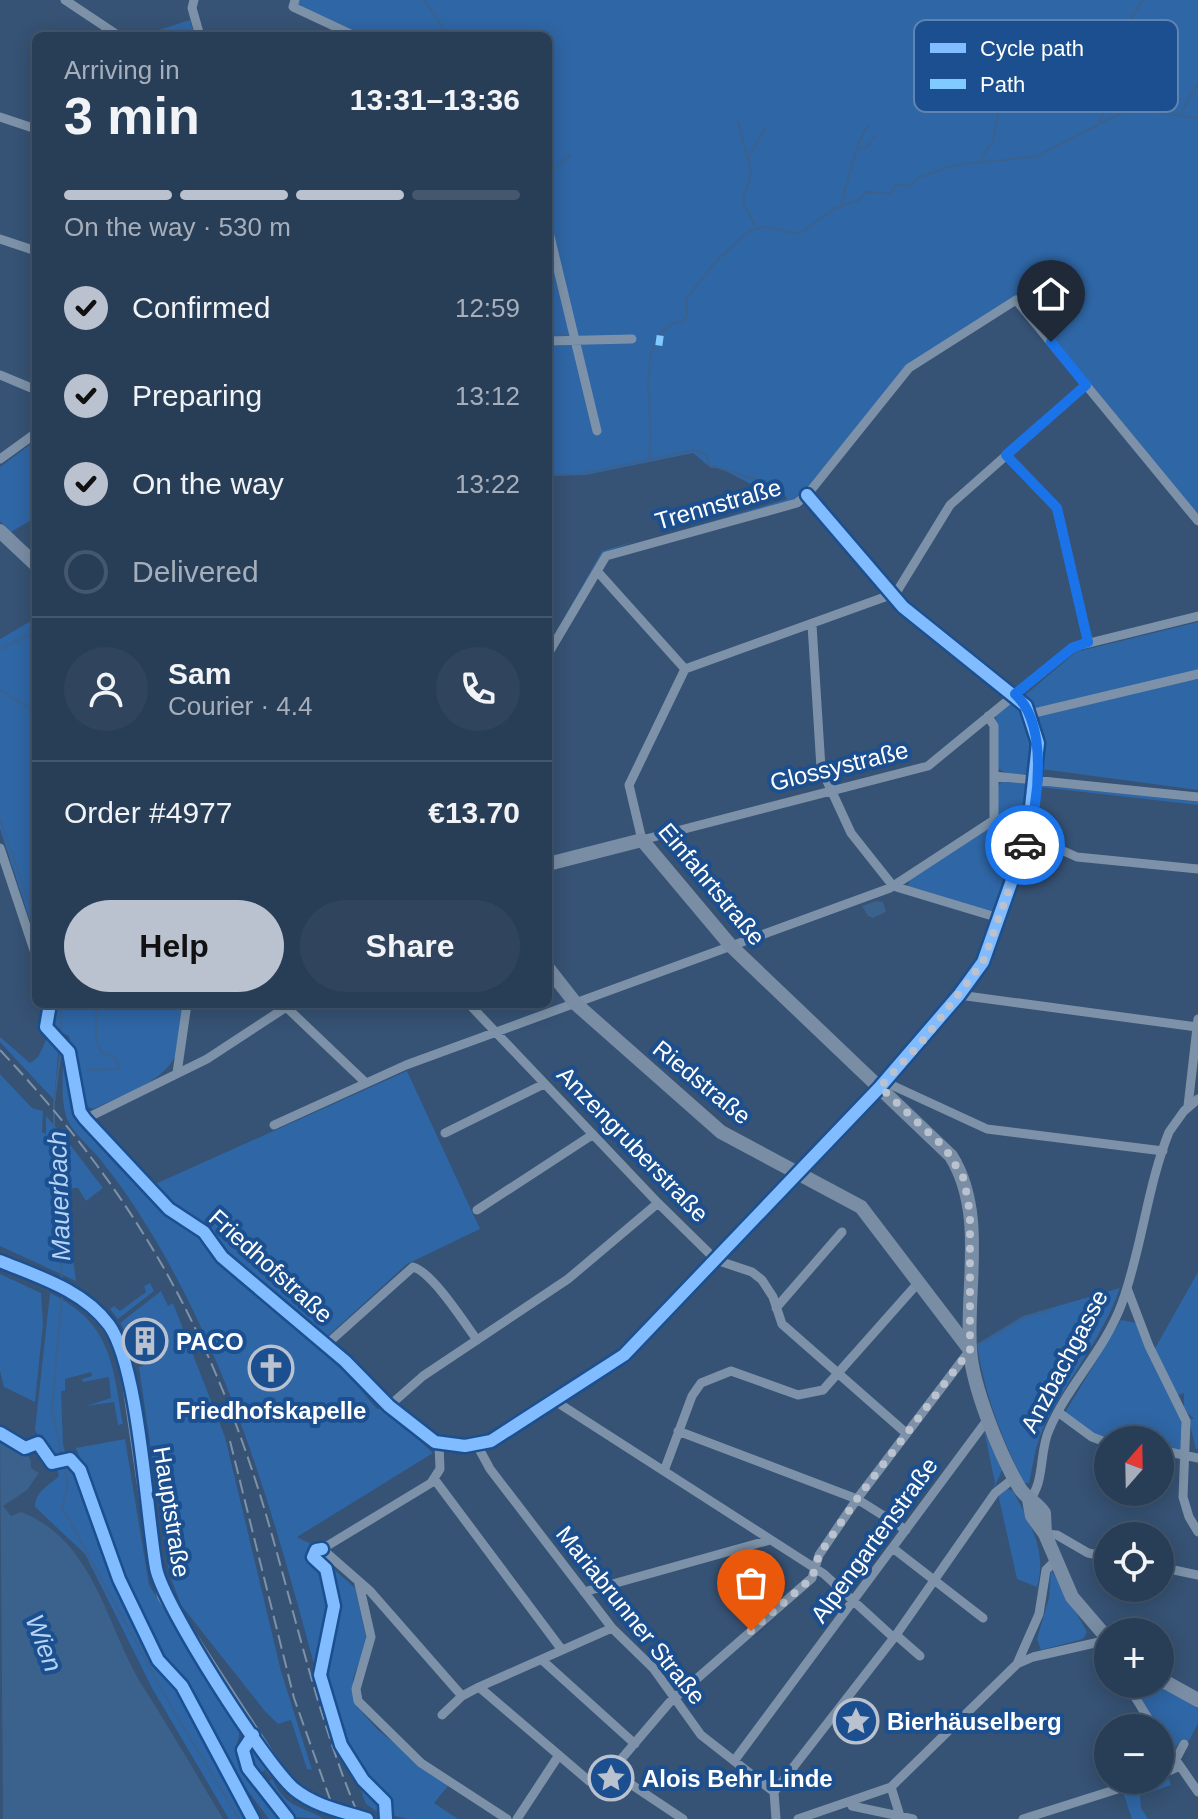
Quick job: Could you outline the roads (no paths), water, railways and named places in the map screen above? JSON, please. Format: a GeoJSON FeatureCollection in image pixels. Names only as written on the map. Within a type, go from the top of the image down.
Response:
{"type":"FeatureCollection","features":[{"type":"Feature","properties":{"kind":"street"},"geometry":{"type":"LineString","coordinates":[[65,0],[113,32]]}},
{"type":"Feature","properties":{"kind":"street"},"geometry":{"type":"LineString","coordinates":[[194,0],[194,17],[199,32]]}},
{"type":"Feature","properties":{"kind":"street"},"geometry":{"type":"LineString","coordinates":[[295,0],[293,7],[346,32]]}},
{"type":"Feature","properties":{"kind":"street"},"geometry":{"type":"LineString","coordinates":[[0,117],[32,128]]}},
{"type":"Feature","properties":{"kind":"street"},"geometry":{"type":"LineString","coordinates":[[0,239],[32,250]]}},
{"type":"Feature","properties":{"kind":"street"},"geometry":{"type":"LineString","coordinates":[[552,245],[597,431]]}},
{"type":"Feature","properties":{"kind":"street","name":"Trennstraße"},"geometry":{"type":"LineString","coordinates":[[552,647],[606,556],[797,503],[807,495],[909,368],[1016,300],[1086,385]]}},
{"type":"Feature","properties":{"kind":"street"},"geometry":{"type":"LineString","coordinates":[[552,341],[632,339]]}},
{"type":"Feature","properties":{"kind":"street"},"geometry":{"type":"LineString","coordinates":[[0,375],[32,388]]}},
{"type":"Feature","properties":{"kind":"street"},"geometry":{"type":"LineString","coordinates":[[597,571],[685,669],[893,595],[950,505],[1086,385],[1198,521]]}},
{"type":"Feature","properties":{"kind":"street"},"geometry":{"type":"LineString","coordinates":[[0,459],[32,436]]}},
{"type":"Feature","properties":{"kind":"street"},"geometry":{"type":"LineString","coordinates":[[1006,455],[1057,508],[1088,642]]}},
{"type":"Feature","properties":{"kind":"street"},"geometry":{"type":"LineString","coordinates":[[562,1650],[435,1480],[440,1451],[497,1438],[632,1348],[716,1260],[882,1084],[959,995],[983,962],[1028,835],[1038,739],[1030,714],[1015,694],[909,613],[807,495]]}},
{"type":"Feature","properties":{"kind":"street"},"geometry":{"type":"LineString","coordinates":[[0,531],[32,561]]}},
{"type":"Feature","properties":{"kind":"street","name":"Glossystraße"},"geometry":{"type":"LineString","coordinates":[[552,863],[928,766],[1072,648],[1198,616]]}},
{"type":"Feature","properties":{"kind":"street"},"geometry":{"type":"LineString","coordinates":[[812,625],[821,768],[851,833],[893,886],[999,918]]}},
{"type":"Feature","properties":{"kind":"street","name":"Einfahrtstraße"},"geometry":{"type":"LineString","coordinates":[[685,669],[629,785],[642,840],[731,946],[882,1084],[945,1148],[964,1179],[970,1213],[970,1350],[988,1419],[1014,1478],[1029,1500]]}},
{"type":"Feature","properties":{"kind":"street"},"geometry":{"type":"LineString","coordinates":[[1030,714],[1198,674]]}},
{"type":"Feature","properties":{"kind":"street"},"geometry":{"type":"LineString","coordinates":[[988,716],[994,726],[994,820]]}},
{"type":"Feature","properties":{"kind":"street"},"geometry":{"type":"LineString","coordinates":[[994,776],[1198,797]]}},
{"type":"Feature","properties":{"kind":"street"},"geometry":{"type":"LineString","coordinates":[[994,820],[1077,857],[1198,869]]}},
{"type":"Feature","properties":{"kind":"street"},"geometry":{"type":"LineString","coordinates":[[274,1125],[366,1083],[893,886],[994,820]]}},
{"type":"Feature","properties":{"kind":"street"},"geometry":{"type":"LineString","coordinates":[[0,848],[32,944]]}},
{"type":"Feature","properties":{"kind":"street","name":"Riedstraße"},"geometry":{"type":"LineString","coordinates":[[552,973],[576,1004],[721,1132],[861,1207],[970,1350]]}},
{"type":"Feature","properties":{"kind":"street"},"geometry":{"type":"LineString","coordinates":[[959,995],[1197,1027]]}},
{"type":"Feature","properties":{"kind":"street"},"geometry":{"type":"LineString","coordinates":[[49,1008],[46,1027],[65,1046],[82,1116],[207,1059],[283,1008]]}},
{"type":"Feature","properties":{"kind":"street"},"geometry":{"type":"LineString","coordinates":[[177,1073],[186,1008]]}},
{"type":"Feature","properties":{"kind":"street"},"geometry":{"type":"LineString","coordinates":[[290,1008],[366,1083]]}},
{"type":"Feature","properties":{"kind":"street","name":"Anzengruberstraße"},"geometry":{"type":"LineString","coordinates":[[473,1008],[716,1260],[757,1275],[771,1291],[782,1324],[906,1433]]}},
{"type":"Feature","properties":{"kind":"street"},"geometry":{"type":"LineString","coordinates":[[1195,1102],[1198,1019]]}},
{"type":"Feature","properties":{"kind":"street"},"geometry":{"type":"LineString","coordinates":[[445,1133],[544,1084]]}},
{"type":"Feature","properties":{"kind":"street"},"geometry":{"type":"LineString","coordinates":[[882,1084],[987,1129],[1163,1151]]}},
{"type":"Feature","properties":{"kind":"street","name":"Anzbachgasse"},"geometry":{"type":"LineString","coordinates":[[1029,1500],[1038,1486],[1043,1444],[1058,1412],[1109,1332],[1127,1288],[1173,1124],[1195,1102]]}},
{"type":"Feature","properties":{"kind":"street","name":"Friedhofstraße"},"geometry":{"type":"LineString","coordinates":[[82,1116],[169,1209],[204,1232],[222,1257],[326,1345],[440,1451]]}},
{"type":"Feature","properties":{"kind":"street"},"geometry":{"type":"LineString","coordinates":[[477,1210],[592,1135]]}},
{"type":"Feature","properties":{"kind":"street"},"geometry":{"type":"LineString","coordinates":[[389,1406],[423,1376],[568,1279],[658,1203]]}},
{"type":"Feature","properties":{"kind":"street"},"geometry":{"type":"LineString","coordinates":[[776,1308],[842,1232]]}},
{"type":"Feature","properties":{"kind":"street","name":"Hauptstraße"},"geometry":{"type":"LineString","coordinates":[[0,1261],[71,1292],[100,1314],[116,1336],[123,1355],[156,1567],[164,1596],[282,1777],[317,1804],[367,1819]]}},
{"type":"Feature","properties":{"kind":"street"},"geometry":{"type":"LineString","coordinates":[[326,1345],[413,1267],[429,1278],[477,1340]]}},
{"type":"Feature","properties":{"kind":"street"},"geometry":{"type":"LineString","coordinates":[[664,1471],[692,1396],[701,1383],[714,1375],[731,1371],[798,1395],[811,1395],[823,1390],[918,1283]]}},
{"type":"Feature","properties":{"kind":"street"},"geometry":{"type":"LineString","coordinates":[[1127,1288],[1149,1346],[1186,1421],[1183,1497],[1198,1532]]}},
{"type":"Feature","properties":{"kind":"street"},"geometry":{"type":"LineString","coordinates":[[600,1784],[674,1700],[812,1578],[819,1555],[857,1499],[970,1350]]}},
{"type":"Feature","properties":{"kind":"street"},"geometry":{"type":"LineString","coordinates":[[555,1401],[816,1569],[920,1656]]}},
{"type":"Feature","properties":{"kind":"street"},"geometry":{"type":"LineString","coordinates":[[1058,1412],[1094,1438]]}},
{"type":"Feature","properties":{"kind":"street","name":"Alpengartenstraße"},"geometry":{"type":"LineString","coordinates":[[734,1761],[855,1603],[988,1419]]}},
{"type":"Feature","properties":{"kind":"street"},"geometry":{"type":"LineString","coordinates":[[678,1431],[857,1499],[906,1530]]}},
{"type":"Feature","properties":{"kind":"street","name":"Mariabrunner Straße"},"geometry":{"type":"LineString","coordinates":[[477,1445],[485,1462],[584,1592],[612,1628],[653,1668],[701,1735],[774,1792]]}},
{"type":"Feature","properties":{"kind":"street"},"geometry":{"type":"LineString","coordinates":[[1174,1453],[1198,1458]]}},
{"type":"Feature","properties":{"kind":"street"},"geometry":{"type":"LineString","coordinates":[[776,1819],[774,1792],[895,1636],[995,1493],[1014,1478]]}},
{"type":"Feature","properties":{"kind":"street"},"geometry":{"type":"LineString","coordinates":[[435,1480],[322,1549],[370,1591],[462,1696]]}},
{"type":"Feature","properties":{"kind":"street"},"geometry":{"type":"LineString","coordinates":[[1029,1500],[1034,1520],[1045,1534],[1076,1603],[1094,1626]]}},
{"type":"Feature","properties":{"kind":"street"},"geometry":{"type":"LineString","coordinates":[[1045,1534],[1057,1535],[1094,1554]]}},
{"type":"Feature","properties":{"kind":"street"},"geometry":{"type":"LineString","coordinates":[[584,1592],[770,1540]]}},
{"type":"Feature","properties":{"kind":"street"},"geometry":{"type":"LineString","coordinates":[[894,1549],[932,1582],[983,1618]]}},
{"type":"Feature","properties":{"kind":"street"},"geometry":{"type":"LineString","coordinates":[[798,1819],[844,1806],[891,1787],[1017,1664],[1039,1614],[1046,1570],[1055,1561]]}},
{"type":"Feature","properties":{"kind":"street"},"geometry":{"type":"LineString","coordinates":[[1174,1570],[1198,1575]]}},
{"type":"Feature","properties":{"kind":"street"},"geometry":{"type":"LineString","coordinates":[[359,1583],[371,1637],[358,1676],[358,1701],[421,1763],[507,1819]]}},
{"type":"Feature","properties":{"kind":"street"},"geometry":{"type":"LineString","coordinates":[[442,1715],[462,1696],[479,1687],[612,1628]]}},
{"type":"Feature","properties":{"kind":"street"},"geometry":{"type":"LineString","coordinates":[[1017,1664],[1094,1643]]}},
{"type":"Feature","properties":{"kind":"street"},"geometry":{"type":"LineString","coordinates":[[542,1660],[635,1744]]}},
{"type":"Feature","properties":{"kind":"street"},"geometry":{"type":"LineString","coordinates":[[479,1687],[589,1781],[600,1784],[626,1781]]}},
{"type":"Feature","properties":{"kind":"street"},"geometry":{"type":"LineString","coordinates":[[1174,1687],[1198,1700]]}},
{"type":"Feature","properties":{"kind":"street"},"geometry":{"type":"LineString","coordinates":[[253,1735],[243,1750],[245,1763],[288,1819]]}},
{"type":"Feature","properties":{"kind":"street"},"geometry":{"type":"LineString","coordinates":[[1174,1766],[1184,1744]]}},
{"type":"Feature","properties":{"kind":"street"},"geometry":{"type":"LineString","coordinates":[[517,1819],[559,1755]]}},
{"type":"Feature","properties":{"kind":"street"},"geometry":{"type":"LineString","coordinates":[[1174,1759],[1198,1792]]}},
{"type":"Feature","properties":{"kind":"street"},"geometry":{"type":"LineString","coordinates":[[611,1771],[683,1819]]}},
{"type":"Feature","properties":{"kind":"street"},"geometry":{"type":"LineString","coordinates":[[891,1787],[900,1816]]}},
{"type":"Feature","properties":{"kind":"street"},"geometry":{"type":"LineString","coordinates":[[1023,1819],[1102,1794]]}},
{"type":"Feature","properties":{"kind":"street"},"geometry":{"type":"LineString","coordinates":[[844,1806],[913,1819]]}},
{"type":"Feature","properties":{"kind":"water"},"geometry":{"type":"Polygon","coordinates":[[[883,902],[886,912],[873,918],[862,906],[883,902]]]}},
{"type":"Feature","properties":{"kind":"water","name":"Wien"},"geometry":{"type":"Polygon","coordinates":[[[0,1436],[26,1452],[31,1468],[39,1473],[27,1490],[3,1506],[11,1516],[21,1512],[46,1525],[67,1543],[83,1565],[144,1688],[223,1819],[3,1819],[0,1436]]]}},
{"type":"Feature","properties":{"kind":"waterway"},"geometry":{"type":"LineString","coordinates":[[424,0],[446,32]]}},
{"type":"Feature","properties":{"kind":"waterway"},"geometry":{"type":"LineString","coordinates":[[1131,20],[1143,0]]}},
{"type":"Feature","properties":{"kind":"waterway"},"geometry":{"type":"LineString","coordinates":[[1179,117],[1198,83]]}},
{"type":"Feature","properties":{"kind":"waterway"},"geometry":{"type":"LineString","coordinates":[[980,161],[993,141],[997,112]]}},
{"type":"Feature","properties":{"kind":"waterway"},"geometry":{"type":"LineString","coordinates":[[648,461],[650,359],[656,341],[667,328],[684,321],[686,299],[715,262],[750,230],[765,227],[799,234],[834,209],[859,200],[866,192],[891,194],[896,185],[908,186],[920,177],[951,166],[1037,156],[1098,125],[1104,112]]}},
{"type":"Feature","properties":{"kind":"waterway"},"geometry":{"type":"LineString","coordinates":[[1101,123],[1125,112]]}},
{"type":"Feature","properties":{"kind":"waterway"},"geometry":{"type":"LineString","coordinates":[[1153,112],[1198,118]]}},
{"type":"Feature","properties":{"kind":"waterway"},"geometry":{"type":"LineString","coordinates":[[738,122],[751,172],[743,202],[756,228]]}},
{"type":"Feature","properties":{"kind":"waterway"},"geometry":{"type":"LineString","coordinates":[[842,205],[857,149],[869,126]]}},
{"type":"Feature","properties":{"kind":"waterway"},"geometry":{"type":"LineString","coordinates":[[748,158],[765,129]]}},
{"type":"Feature","properties":{"kind":"waterway"},"geometry":{"type":"LineString","coordinates":[[859,149],[868,146],[875,135]]}},
{"type":"Feature","properties":{"kind":"waterway"},"geometry":{"type":"LineString","coordinates":[[552,171],[571,154]]}},
{"type":"Feature","properties":{"kind":"waterway"},"geometry":{"type":"LineString","coordinates":[[552,336],[566,335]]}},
{"type":"Feature","properties":{"kind":"waterway"},"geometry":{"type":"LineString","coordinates":[[552,474],[581,474],[694,450],[707,455],[709,465],[780,487]]}},
{"type":"Feature","properties":{"kind":"waterway"},"geometry":{"type":"LineString","coordinates":[[0,649],[32,633]]}},
{"type":"Feature","properties":{"kind":"waterway"},"geometry":{"type":"LineString","coordinates":[[0,690],[32,710]]}},
{"type":"Feature","properties":{"kind":"waterway","name":"Mauerbach"},"geometry":{"type":"LineString","coordinates":[[0,819],[32,911]]}},
{"type":"Feature","properties":{"kind":"waterway","name":"Mauerbach"},"geometry":{"type":"LineString","coordinates":[[61,1008],[61,1039]]}},
{"type":"Feature","properties":{"kind":"waterway"},"geometry":{"type":"LineString","coordinates":[[87,1070],[120,1069],[115,1058],[101,1052],[96,1039],[96,1008]]}},
{"type":"Feature","properties":{"kind":"waterway","name":"Mauerbach"},"geometry":{"type":"LineString","coordinates":[[61,1049],[54,1103],[54,1180],[62,1282]]}},
{"type":"Feature","properties":{"kind":"waterway","name":"Mauerbach"},"geometry":{"type":"LineString","coordinates":[[62,1296],[52,1409],[68,1486],[62,1507],[172,1708],[239,1819]]}},
{"type":"Feature","properties":{"kind":"waterway"},"geometry":{"type":"LineString","coordinates":[[978,1345],[1024,1317],[1052,1309]]}},
{"type":"Feature","properties":{"kind":"railway"},"geometry":{"type":"LineString","coordinates":[[0,1050],[88,1153],[159,1259],[189,1315],[240,1435],[262,1501],[318,1701],[360,1819]]}},
{"type":"Feature","properties":{"kind":"railway"},"geometry":{"type":"LineString","coordinates":[[230,1441],[294,1698],[337,1819]]}},
{"type":"Feature","properties":{"kind":"place","name":"PACO"},"geometry":{"type":"Point","coordinates":[145,1341]}},
{"type":"Feature","properties":{"kind":"place","name":"Friedhofskapelle"},"geometry":{"type":"Point","coordinates":[271,1368]}},
{"type":"Feature","properties":{"kind":"place","name":"Bierhäuselberg"},"geometry":{"type":"Point","coordinates":[856,1721]}},
{"type":"Feature","properties":{"kind":"place","name":"Alois Behr Linde"},"geometry":{"type":"Point","coordinates":[611,1778]}}]}
